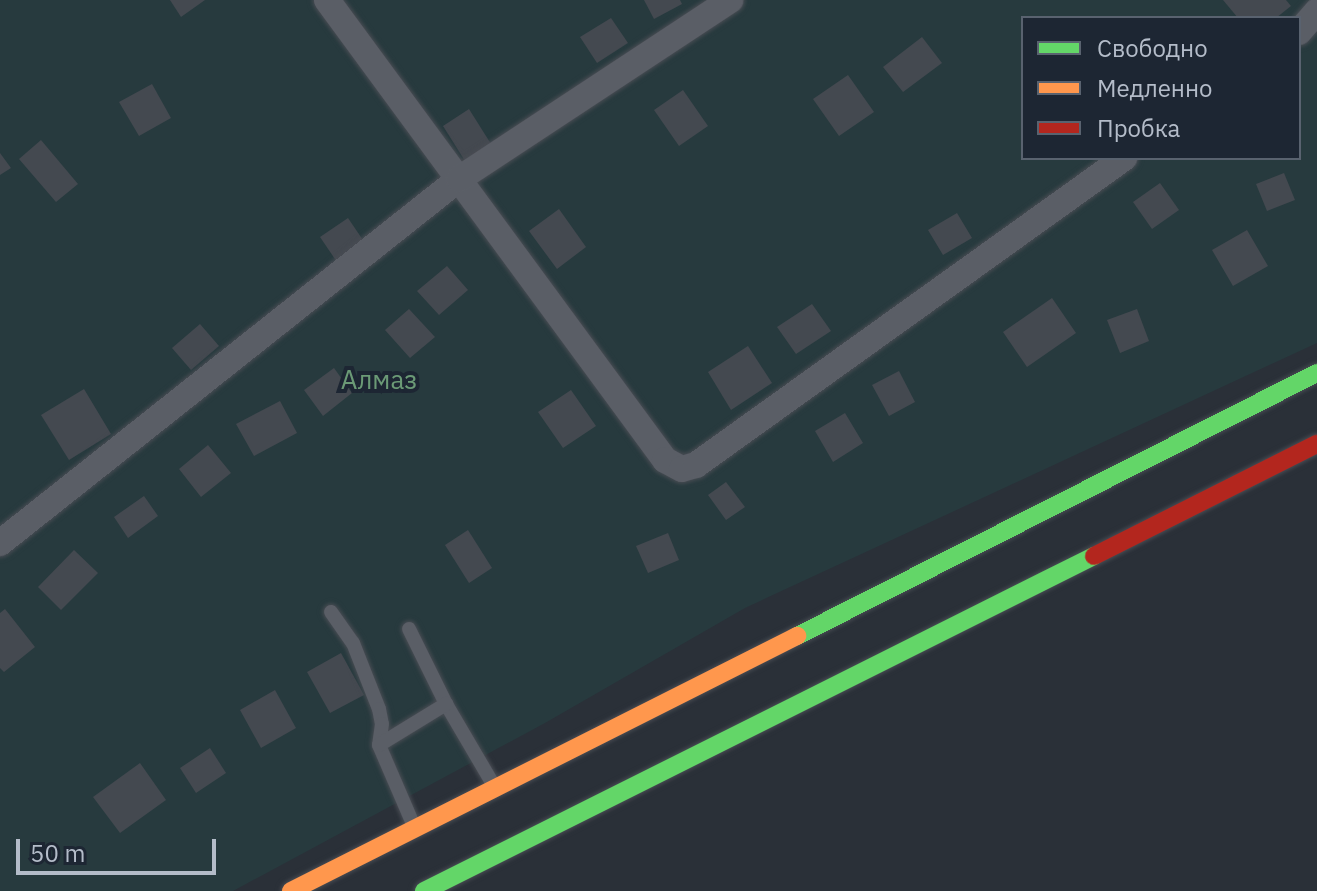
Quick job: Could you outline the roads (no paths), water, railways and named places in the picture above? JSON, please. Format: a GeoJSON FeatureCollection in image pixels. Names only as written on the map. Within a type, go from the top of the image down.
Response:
{"type":"FeatureCollection","features":[{"type":"Feature","properties":{"kind":"main road"},"geometry":{"type":"LineString","coordinates":[[291,891],[1317,373]]}},
{"type":"Feature","properties":{"kind":"main road"},"geometry":{"type":"LineString","coordinates":[[424,891],[1317,444]]}},
{"type":"Feature","properties":{"kind":"street"},"geometry":{"type":"LineString","coordinates":[[327,0],[665,460],[682,469],[696,465],[1121,160]]}},
{"type":"Feature","properties":{"kind":"street"},"geometry":{"type":"LineString","coordinates":[[0,543],[459,179],[730,0]]}},
{"type":"Feature","properties":{"kind":"street"},"geometry":{"type":"LineString","coordinates":[[1301,30],[1317,11]]}},
{"type":"Feature","properties":{"kind":"lane"},"geometry":{"type":"LineString","coordinates":[[331,612],[353,643],[379,709],[382,724],[379,745],[415,828]]}},
{"type":"Feature","properties":{"kind":"lane"},"geometry":{"type":"LineString","coordinates":[[409,629],[446,704],[495,788]]}},
{"type":"Feature","properties":{"kind":"lane"},"geometry":{"type":"LineString","coordinates":[[379,745],[446,704]]}},
{"type":"Feature","properties":{"kind":"park label","name":"Алмаз"},"geometry":{"type":"Point","coordinates":[379,380]}}]}
